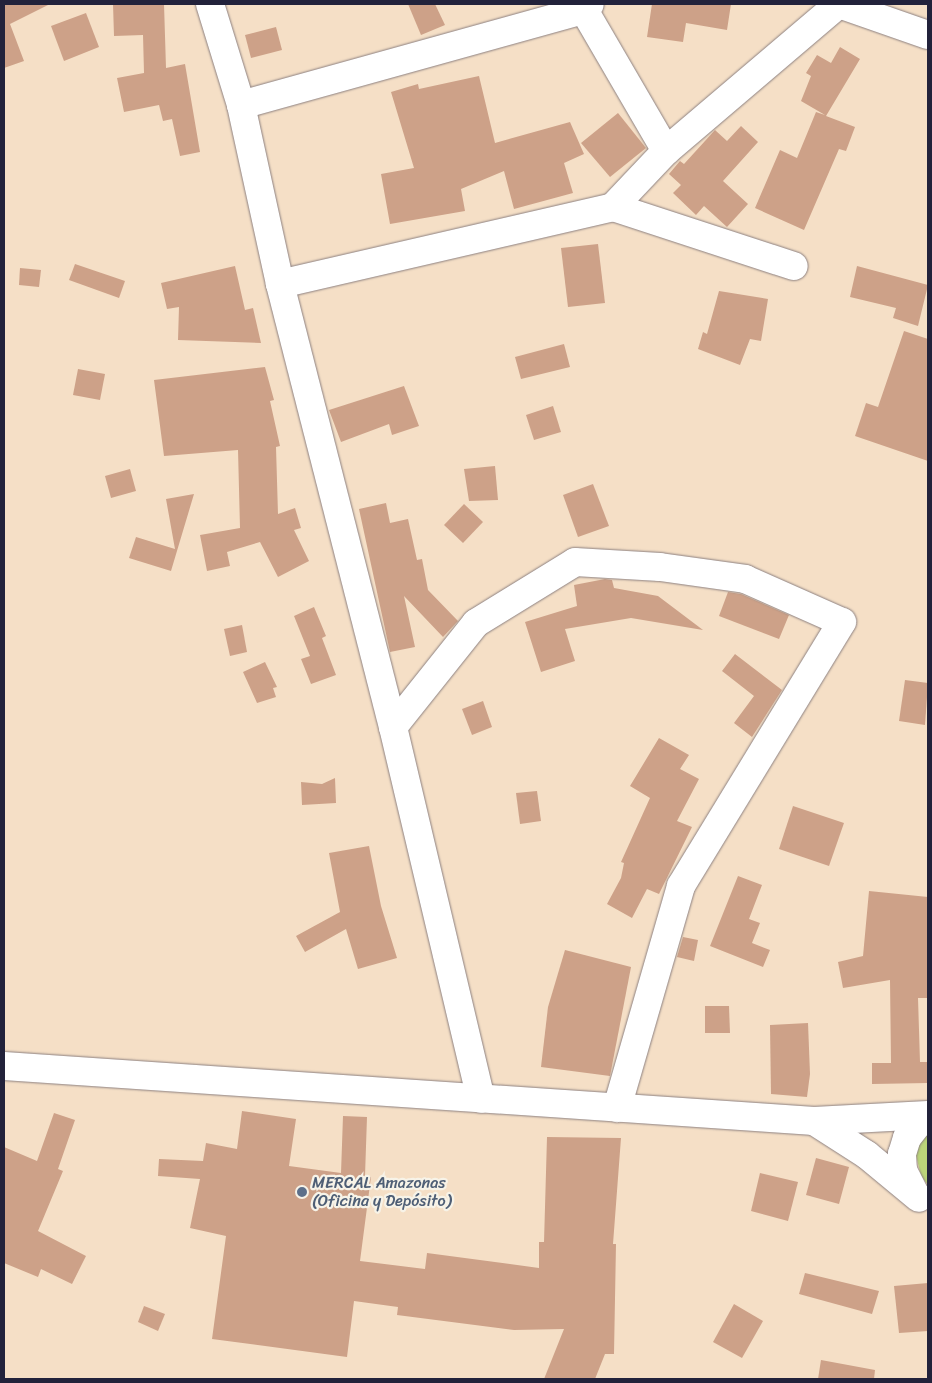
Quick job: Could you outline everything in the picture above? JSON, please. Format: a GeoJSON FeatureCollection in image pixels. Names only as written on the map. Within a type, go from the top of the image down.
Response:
{"type":"FeatureCollection","features":[{"type":"Feature","properties":{"kind":"street"},"geometry":{"type":"LineString","coordinates":[[210,4],[241,105],[280,284],[393,727],[481,1099]]}},
{"type":"Feature","properties":{"kind":"street"},"geometry":{"type":"LineString","coordinates":[[613,207],[666,151],[839,4],[864,8],[928,35]]}},
{"type":"Feature","properties":{"kind":"street"},"geometry":{"type":"LineString","coordinates":[[241,105],[587,7],[666,151]]}},
{"type":"Feature","properties":{"kind":"street"},"geometry":{"type":"LineString","coordinates":[[280,284],[613,207],[794,266]]}},
{"type":"Feature","properties":{"kind":"street"},"geometry":{"type":"LineString","coordinates":[[393,727],[476,623],[575,562],[660,567],[745,579],[842,622],[681,886],[616,1108]]}},
{"type":"Feature","properties":{"kind":"street"},"geometry":{"type":"LineString","coordinates":[[4,1066],[814,1121],[928,1116]]}},
{"type":"Feature","properties":{"kind":"street"},"geometry":{"type":"LineString","coordinates":[[924,1201],[909,1185],[903,1170],[902,1154],[907,1138],[917,1124],[928,1116]]}},
{"type":"Feature","properties":{"kind":"street"},"geometry":{"type":"LineString","coordinates":[[814,1121],[867,1155],[924,1201]]}},
{"type":"Feature","properties":{"kind":"green space"},"geometry":{"type":"Polygon","coordinates":[[[928,1130],[928,1185],[921,1176],[916,1155],[918,1145],[928,1130]]]}},
{"type":"Feature","properties":{"kind":"building"},"geometry":{"type":"Polygon","coordinates":[[[4,4],[50,4],[10,24],[24,61],[4,68],[4,4]]]}},
{"type":"Feature","properties":{"kind":"building"},"geometry":{"type":"Polygon","coordinates":[[[113,4],[164,4],[166,68],[185,64],[200,152],[180,156],[172,119],[163,121],[159,105],[124,112],[117,78],[144,73],[143,35],[114,36],[113,4]]]}},
{"type":"Feature","properties":{"kind":"building"},"geometry":{"type":"Polygon","coordinates":[[[408,4],[435,4],[445,25],[421,35],[408,4]]]}},
{"type":"Feature","properties":{"kind":"building"},"geometry":{"type":"Polygon","coordinates":[[[652,4],[731,4],[727,30],[686,23],[683,42],[647,37],[652,4]]]}},
{"type":"Feature","properties":{"kind":"building"},"geometry":{"type":"Polygon","coordinates":[[[86,13],[99,47],[64,61],[51,26],[86,13]]]}},
{"type":"Feature","properties":{"kind":"building"},"geometry":{"type":"Polygon","coordinates":[[[276,27],[282,50],[251,58],[245,35],[276,27]]]}},
{"type":"Feature","properties":{"kind":"building"},"geometry":{"type":"Polygon","coordinates":[[[840,47],[860,59],[826,116],[855,127],[846,151],[839,149],[804,230],[755,208],[780,150],[797,158],[816,112],[825,115],[801,101],[811,76],[806,73],[817,55],[831,63],[840,47]]]}},
{"type":"Feature","properties":{"kind":"building"},"geometry":{"type":"Polygon","coordinates":[[[479,76],[495,143],[570,122],[584,154],[564,163],[573,193],[514,209],[504,171],[461,189],[465,211],[390,224],[381,174],[414,168],[391,92],[418,84],[419,89],[479,76]]]}},
{"type":"Feature","properties":{"kind":"building"},"geometry":{"type":"Polygon","coordinates":[[[618,113],[646,148],[610,177],[581,143],[618,113]]]}},
{"type":"Feature","properties":{"kind":"building"},"geometry":{"type":"Polygon","coordinates":[[[741,126],[758,142],[723,181],[748,204],[727,227],[704,206],[696,215],[673,193],[681,185],[669,174],[680,161],[684,164],[715,130],[727,141],[741,126]]]}},
{"type":"Feature","properties":{"kind":"building"},"geometry":{"type":"Polygon","coordinates":[[[598,244],[605,303],[568,307],[561,248],[598,244]]]}},
{"type":"Feature","properties":{"kind":"building"},"geometry":{"type":"Polygon","coordinates":[[[75,264],[125,281],[119,298],[69,280],[75,264]]]}},
{"type":"Feature","properties":{"kind":"building"},"geometry":{"type":"Polygon","coordinates":[[[235,266],[245,310],[253,308],[261,343],[178,340],[179,307],[167,309],[161,283],[235,266]]]}},
{"type":"Feature","properties":{"kind":"building"},"geometry":{"type":"Polygon","coordinates":[[[857,266],[928,285],[918,326],[893,318],[896,308],[850,297],[857,266]]]}},
{"type":"Feature","properties":{"kind":"building"},"geometry":{"type":"Polygon","coordinates":[[[20,268],[41,270],[39,287],[19,285],[20,268]]]}},
{"type":"Feature","properties":{"kind":"building"},"geometry":{"type":"Polygon","coordinates":[[[719,291],[768,299],[761,341],[750,339],[740,365],[698,349],[703,332],[707,334],[719,291]]]}},
{"type":"Feature","properties":{"kind":"building"},"geometry":{"type":"Polygon","coordinates":[[[904,331],[928,339],[928,461],[855,436],[866,403],[878,407],[904,331]]]}},
{"type":"Feature","properties":{"kind":"building"},"geometry":{"type":"Polygon","coordinates":[[[564,344],[570,367],[521,379],[515,357],[564,344]]]}},
{"type":"Feature","properties":{"kind":"building"},"geometry":{"type":"Polygon","coordinates":[[[265,367],[274,400],[270,401],[280,446],[276,447],[278,514],[295,508],[301,528],[294,530],[309,561],[278,577],[260,542],[227,552],[230,566],[207,571],[200,535],[240,528],[238,450],[164,456],[154,380],[265,367]]]}},
{"type":"Feature","properties":{"kind":"building"},"geometry":{"type":"Polygon","coordinates":[[[78,369],[105,374],[100,400],[73,395],[78,369]]]}},
{"type":"Feature","properties":{"kind":"building"},"geometry":{"type":"Polygon","coordinates":[[[404,386],[419,426],[392,435],[389,424],[341,442],[329,410],[404,386]]]}},
{"type":"Feature","properties":{"kind":"building"},"geometry":{"type":"Polygon","coordinates":[[[553,406],[561,432],[534,440],[526,415],[553,406]]]}},
{"type":"Feature","properties":{"kind":"building"},"geometry":{"type":"Polygon","coordinates":[[[495,466],[498,500],[469,501],[464,469],[495,466]]]}},
{"type":"Feature","properties":{"kind":"building"},"geometry":{"type":"Polygon","coordinates":[[[130,469],[136,491],[111,498],[105,476],[130,469]]]}},
{"type":"Feature","properties":{"kind":"building"},"geometry":{"type":"Polygon","coordinates":[[[593,484],[609,526],[578,537],[563,495],[593,484]]]}},
{"type":"Feature","properties":{"kind":"building"},"geometry":{"type":"Polygon","coordinates":[[[194,494],[171,571],[129,558],[136,537],[175,549],[166,499],[194,494]]]}},
{"type":"Feature","properties":{"kind":"building"},"geometry":{"type":"Polygon","coordinates":[[[386,503],[390,523],[408,519],[417,560],[422,559],[428,590],[458,621],[443,637],[404,596],[415,647],[390,652],[359,509],[386,503]]]}},
{"type":"Feature","properties":{"kind":"building"},"geometry":{"type":"Polygon","coordinates":[[[464,504],[483,522],[463,543],[444,525],[464,504]]]}},
{"type":"Feature","properties":{"kind":"building"},"geometry":{"type":"Polygon","coordinates":[[[605,579],[612,580],[614,588],[658,596],[703,630],[631,618],[565,629],[575,661],[541,672],[525,622],[577,606],[574,585],[605,579]]]}},
{"type":"Feature","properties":{"kind":"building"},"geometry":{"type":"Polygon","coordinates":[[[728,592],[741,594],[789,615],[779,639],[719,616],[728,592]]]}},
{"type":"Feature","properties":{"kind":"building"},"geometry":{"type":"Polygon","coordinates":[[[314,607],[326,636],[322,638],[336,675],[311,684],[301,659],[310,656],[294,616],[314,607]]]}},
{"type":"Feature","properties":{"kind":"building"},"geometry":{"type":"Polygon","coordinates":[[[242,625],[247,652],[230,656],[224,629],[242,625]]]}},
{"type":"Feature","properties":{"kind":"building"},"geometry":{"type":"Polygon","coordinates":[[[735,654],[782,690],[752,737],[734,723],[754,696],[722,671],[735,654]]]}},
{"type":"Feature","properties":{"kind":"building"},"geometry":{"type":"Polygon","coordinates":[[[265,662],[277,687],[273,688],[276,697],[257,703],[243,672],[265,662]]]}},
{"type":"Feature","properties":{"kind":"building"},"geometry":{"type":"Polygon","coordinates":[[[905,680],[928,683],[925,725],[899,721],[905,680]]]}},
{"type":"Feature","properties":{"kind":"building"},"geometry":{"type":"Polygon","coordinates":[[[483,701],[492,727],[472,735],[462,709],[483,701]]]}},
{"type":"Feature","properties":{"kind":"building"},"geometry":{"type":"Polygon","coordinates":[[[659,738],[689,755],[680,769],[699,779],[677,821],[692,827],[659,894],[647,889],[632,918],[607,904],[621,878],[624,863],[621,862],[650,798],[630,786],[659,738]]]}},
{"type":"Feature","properties":{"kind":"building"},"geometry":{"type":"Polygon","coordinates":[[[335,778],[336,803],[302,805],[301,782],[322,784],[335,778]]]}},
{"type":"Feature","properties":{"kind":"building"},"geometry":{"type":"Polygon","coordinates":[[[537,791],[541,821],[520,824],[516,793],[537,791]]]}},
{"type":"Feature","properties":{"kind":"building"},"geometry":{"type":"Polygon","coordinates":[[[793,806],[844,823],[829,866],[779,849],[793,806]]]}},
{"type":"Feature","properties":{"kind":"building"},"geometry":{"type":"Polygon","coordinates":[[[369,846],[381,906],[397,958],[358,969],[346,929],[305,952],[296,936],[340,912],[329,853],[369,846]]]}},
{"type":"Feature","properties":{"kind":"building"},"geometry":{"type":"Polygon","coordinates":[[[738,876],[762,885],[749,919],[760,923],[752,943],[770,950],[763,967],[710,946],[738,876]]]}},
{"type":"Feature","properties":{"kind":"building"},"geometry":{"type":"Polygon","coordinates":[[[869,891],[928,897],[928,998],[918,998],[920,1062],[928,1062],[928,1083],[872,1084],[872,1063],[891,1063],[890,980],[843,988],[838,962],[863,956],[869,891]]]}},
{"type":"Feature","properties":{"kind":"building"},"geometry":{"type":"Polygon","coordinates":[[[683,937],[698,940],[694,961],[677,957],[683,937]]]}},
{"type":"Feature","properties":{"kind":"building"},"geometry":{"type":"Polygon","coordinates":[[[565,950],[631,967],[610,1076],[541,1067],[548,1007],[565,950]]]}},
{"type":"Feature","properties":{"kind":"building"},"geometry":{"type":"Polygon","coordinates":[[[705,1006],[729,1006],[730,1033],[705,1033],[705,1006]]]}},
{"type":"Feature","properties":{"kind":"building"},"geometry":{"type":"Polygon","coordinates":[[[808,1023],[810,1074],[807,1097],[771,1094],[770,1025],[808,1023]]]}},
{"type":"Feature","properties":{"kind":"building"},"geometry":{"type":"Polygon","coordinates":[[[242,1111],[296,1119],[289,1166],[341,1173],[343,1116],[367,1117],[365,1176],[371,1177],[360,1261],[425,1269],[427,1253],[539,1268],[539,1242],[544,1242],[547,1137],[621,1138],[613,1244],[616,1244],[614,1354],[605,1354],[595,1379],[544,1379],[564,1329],[514,1330],[397,1315],[398,1307],[354,1301],[347,1357],[212,1339],[226,1236],[190,1228],[200,1179],[158,1176],[159,1159],[203,1161],[206,1143],[237,1149],[242,1111]]]}},
{"type":"Feature","properties":{"kind":"building"},"geometry":{"type":"Polygon","coordinates":[[[54,1113],[75,1120],[58,1169],[63,1171],[38,1231],[86,1256],[72,1284],[41,1269],[38,1277],[4,1263],[4,1147],[37,1161],[54,1113]]]}},
{"type":"Feature","properties":{"kind":"building"},"geometry":{"type":"Polygon","coordinates":[[[816,1158],[849,1167],[839,1204],[806,1195],[816,1158]]]}},
{"type":"Feature","properties":{"kind":"building"},"geometry":{"type":"Polygon","coordinates":[[[760,1173],[798,1182],[788,1221],[751,1211],[760,1173]]]}},
{"type":"Feature","properties":{"kind":"building"},"geometry":{"type":"Polygon","coordinates":[[[805,1273],[879,1291],[872,1314],[799,1294],[805,1273]]]}},
{"type":"Feature","properties":{"kind":"building"},"geometry":{"type":"Polygon","coordinates":[[[928,1283],[928,1331],[899,1333],[894,1286],[928,1283]]]}},
{"type":"Feature","properties":{"kind":"building"},"geometry":{"type":"Polygon","coordinates":[[[734,1304],[763,1321],[742,1358],[713,1342],[734,1304]]]}},
{"type":"Feature","properties":{"kind":"building"},"geometry":{"type":"Polygon","coordinates":[[[144,1306],[165,1314],[158,1331],[138,1322],[144,1306]]]}},
{"type":"Feature","properties":{"kind":"building"},"geometry":{"type":"Polygon","coordinates":[[[821,1360],[875,1370],[874,1379],[818,1379],[821,1360]]]}},
{"type":"Feature","properties":{"kind":"place","name":"MERCAL Amazonas (Oficina y Depósito)"},"geometry":{"type":"Point","coordinates":[302,1192]}}]}
